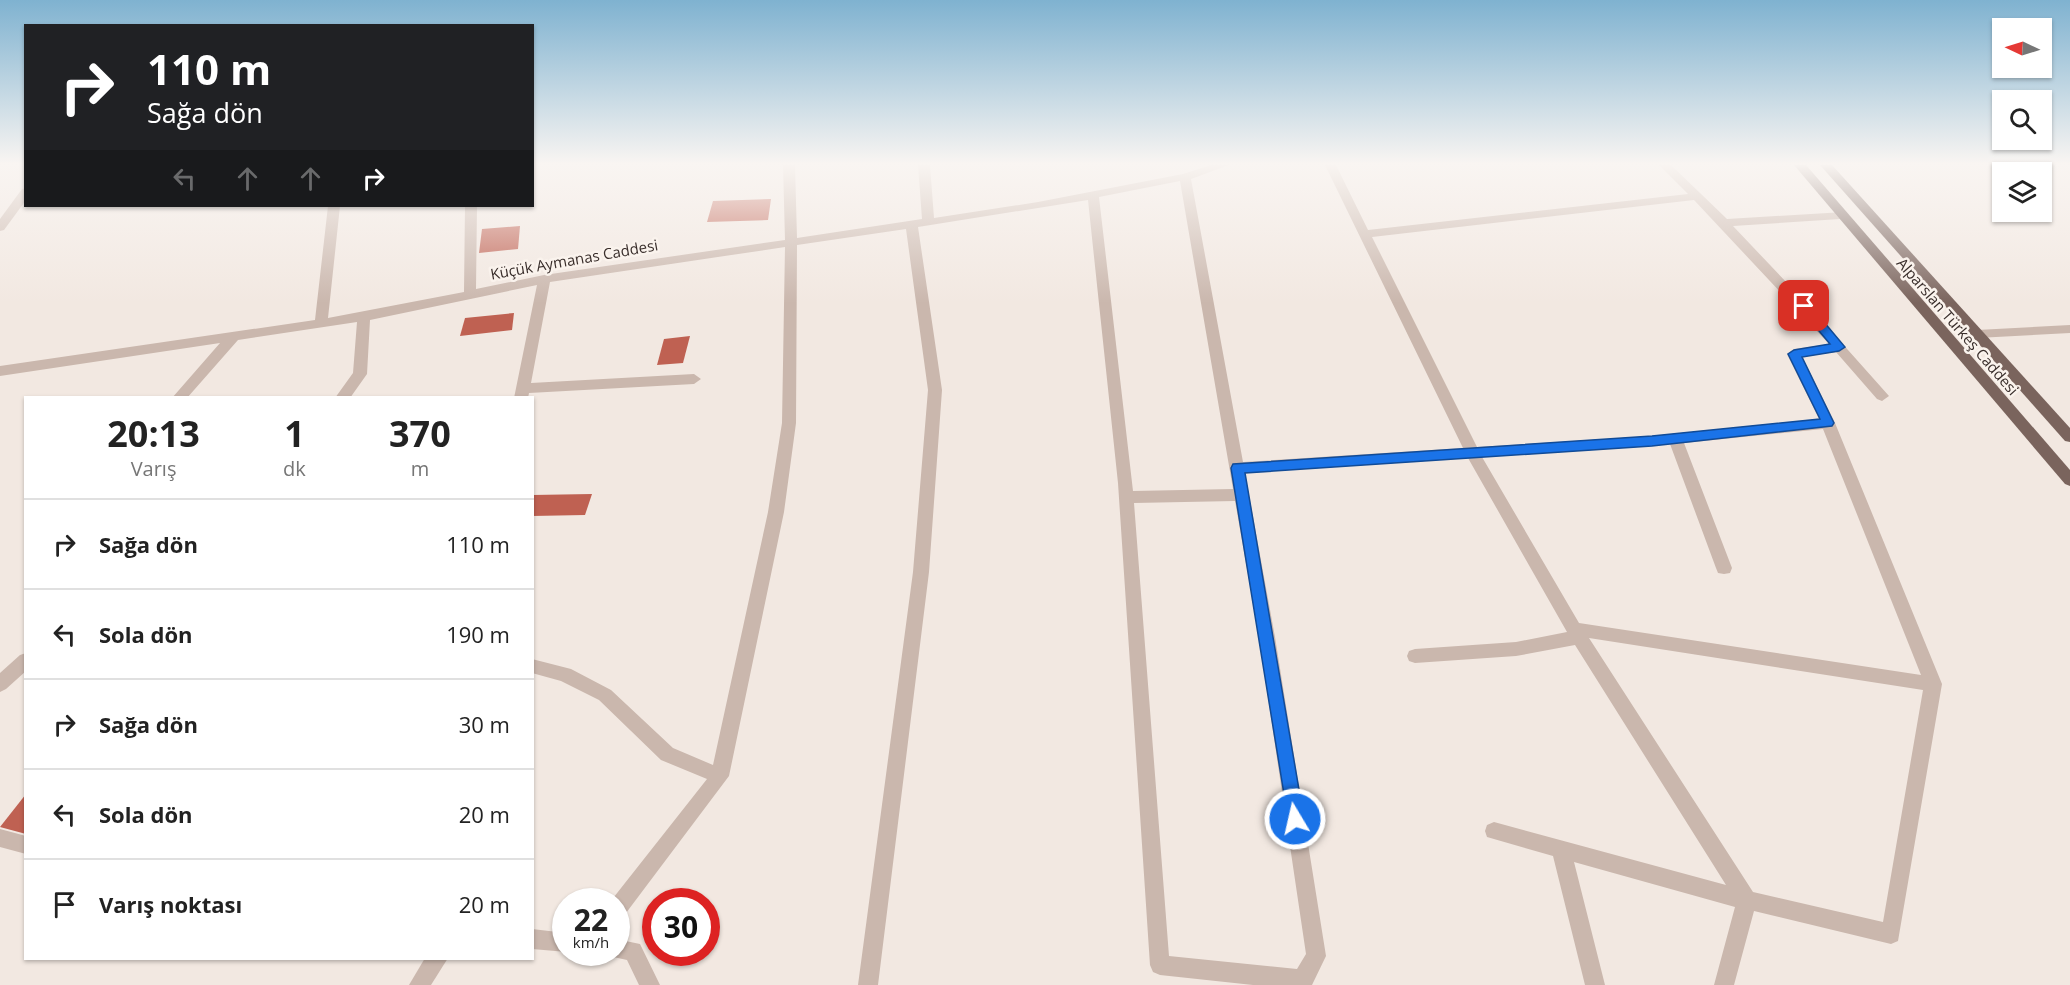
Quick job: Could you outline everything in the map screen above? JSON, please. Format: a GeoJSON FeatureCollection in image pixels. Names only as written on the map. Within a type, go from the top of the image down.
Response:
{"type":"FeatureCollection","features":[{"type":"Feature","properties":{"kind":"main road","name":"Alparslan Türkeş Caddesi"},"geometry":{"type":"LineString","coordinates":[[1837,211],[2070,480]]}},
{"type":"Feature","properties":{"kind":"main road","name":"Alparslan Türkeş Caddesi"},"geometry":{"type":"LineString","coordinates":[[1866,211],[2070,437]]}},
{"type":"Feature","properties":{"kind":"street"},"geometry":{"type":"LineString","coordinates":[[0,227],[12,211]]}},
{"type":"Feature","properties":{"kind":"street"},"geometry":{"type":"LineString","coordinates":[[321,324],[333,211]]}},
{"type":"Feature","properties":{"kind":"street"},"geometry":{"type":"LineString","coordinates":[[470,294],[471,211]]}},
{"type":"Feature","properties":{"kind":"street"},"geometry":{"type":"LineString","coordinates":[[630,892],[720,776],[776,512],[789,423],[790,211]]}},
{"type":"Feature","properties":{"kind":"street"},"geometry":{"type":"LineString","coordinates":[[927,211],[928,222]]}},
{"type":"Feature","properties":{"kind":"street","name":"Küçük Aymanas Caddesi"},"geometry":{"type":"LineString","coordinates":[[0,371],[364,317],[544,279],[1004,211]]}},
{"type":"Feature","properties":{"kind":"street"},"geometry":{"type":"LineString","coordinates":[[1095,211],[1110,321],[1138,635],[1160,965],[1302,982],[1316,956],[1267,637],[1191,211]]}},
{"type":"Feature","properties":{"kind":"street"},"geometry":{"type":"LineString","coordinates":[[1353,211],[1473,454],[1577,633],[1746,900],[1724,985]]}},
{"type":"Feature","properties":{"kind":"street"},"geometry":{"type":"LineString","coordinates":[[1365,234],[1567,211]]}},
{"type":"Feature","properties":{"kind":"street"},"geometry":{"type":"LineString","coordinates":[[1711,211],[1804,306],[1882,396]]}},
{"type":"Feature","properties":{"kind":"street"},"geometry":{"type":"LineString","coordinates":[[1722,223],[1840,215]]}},
{"type":"Feature","properties":{"kind":"street"},"geometry":{"type":"LineString","coordinates":[[868,985],[921,572],[935,390],[911,224]]}},
{"type":"Feature","properties":{"kind":"street"},"geometry":{"type":"LineString","coordinates":[[544,279],[522,393],[694,379]]}},
{"type":"Feature","properties":{"kind":"street"},"geometry":{"type":"LineString","coordinates":[[344,396],[360,374],[364,317]]}},
{"type":"Feature","properties":{"kind":"street"},"geometry":{"type":"LineString","coordinates":[[1977,334],[2070,329]]}},
{"type":"Feature","properties":{"kind":"street"},"geometry":{"type":"LineString","coordinates":[[181,396],[233,337]]}},
{"type":"Feature","properties":{"kind":"street"},"geometry":{"type":"LineString","coordinates":[[1494,831],[1746,900],[1891,934],[1933,684],[1828,423],[1794,354],[1839,347]]}},
{"type":"Feature","properties":{"kind":"street"},"geometry":{"type":"LineString","coordinates":[[1238,468],[1675,439],[1828,423]]}},
{"type":"Feature","properties":{"kind":"street"},"geometry":{"type":"LineString","coordinates":[[1675,439],[1724,568]]}},
{"type":"Feature","properties":{"kind":"street"},"geometry":{"type":"LineString","coordinates":[[1126,497],[1242,495]]}},
{"type":"Feature","properties":{"kind":"street"},"geometry":{"type":"LineString","coordinates":[[1415,656],[1516,649],[1577,633],[1933,684]]}},
{"type":"Feature","properties":{"kind":"street"},"geometry":{"type":"LineString","coordinates":[[0,684],[24,662]]}},
{"type":"Feature","properties":{"kind":"street"},"geometry":{"type":"LineString","coordinates":[[534,666],[565,674],[605,695],[667,754],[720,776]]}},
{"type":"Feature","properties":{"kind":"street"},"geometry":{"type":"LineString","coordinates":[[0,838],[24,844]]}},
{"type":"Feature","properties":{"kind":"street"},"geometry":{"type":"LineString","coordinates":[[1561,849],[1595,985]]}},
{"type":"Feature","properties":{"kind":"street"},"geometry":{"type":"LineString","coordinates":[[534,939],[552,941]]}},
{"type":"Feature","properties":{"kind":"street"},"geometry":{"type":"LineString","coordinates":[[630,951],[633,951],[650,985]]}},
{"type":"Feature","properties":{"kind":"street"},"geometry":{"type":"LineString","coordinates":[[419,985],[437,960]]}},
{"type":"Feature","properties":{"kind":"building"},"geometry":{"type":"Polygon","coordinates":[[[710,211],[769,211],[768,220],[707,222],[710,211]]]}},
{"type":"Feature","properties":{"kind":"building"},"geometry":{"type":"Polygon","coordinates":[[[520,226],[518,249],[479,253],[482,229],[520,226]]]}},
{"type":"Feature","properties":{"kind":"building"},"geometry":{"type":"Polygon","coordinates":[[[514,313],[512,330],[460,336],[465,318],[514,313]]]}},
{"type":"Feature","properties":{"kind":"building"},"geometry":{"type":"Polygon","coordinates":[[[690,336],[683,363],[657,365],[664,339],[690,336]]]}},
{"type":"Feature","properties":{"kind":"building"},"geometry":{"type":"Polygon","coordinates":[[[592,494],[585,515],[534,516],[534,495],[592,494]]]}},
{"type":"Feature","properties":{"kind":"building"},"geometry":{"type":"Polygon","coordinates":[[[24,797],[24,833],[0,827],[24,797]]]}},
{"type":"Feature","properties":{"kind":"route"},"geometry":{"type":"LineString","coordinates":[[1295,819],[1238,468],[1652,441],[1828,423],[1794,354],[1839,347],[1804,306]]}}]}
